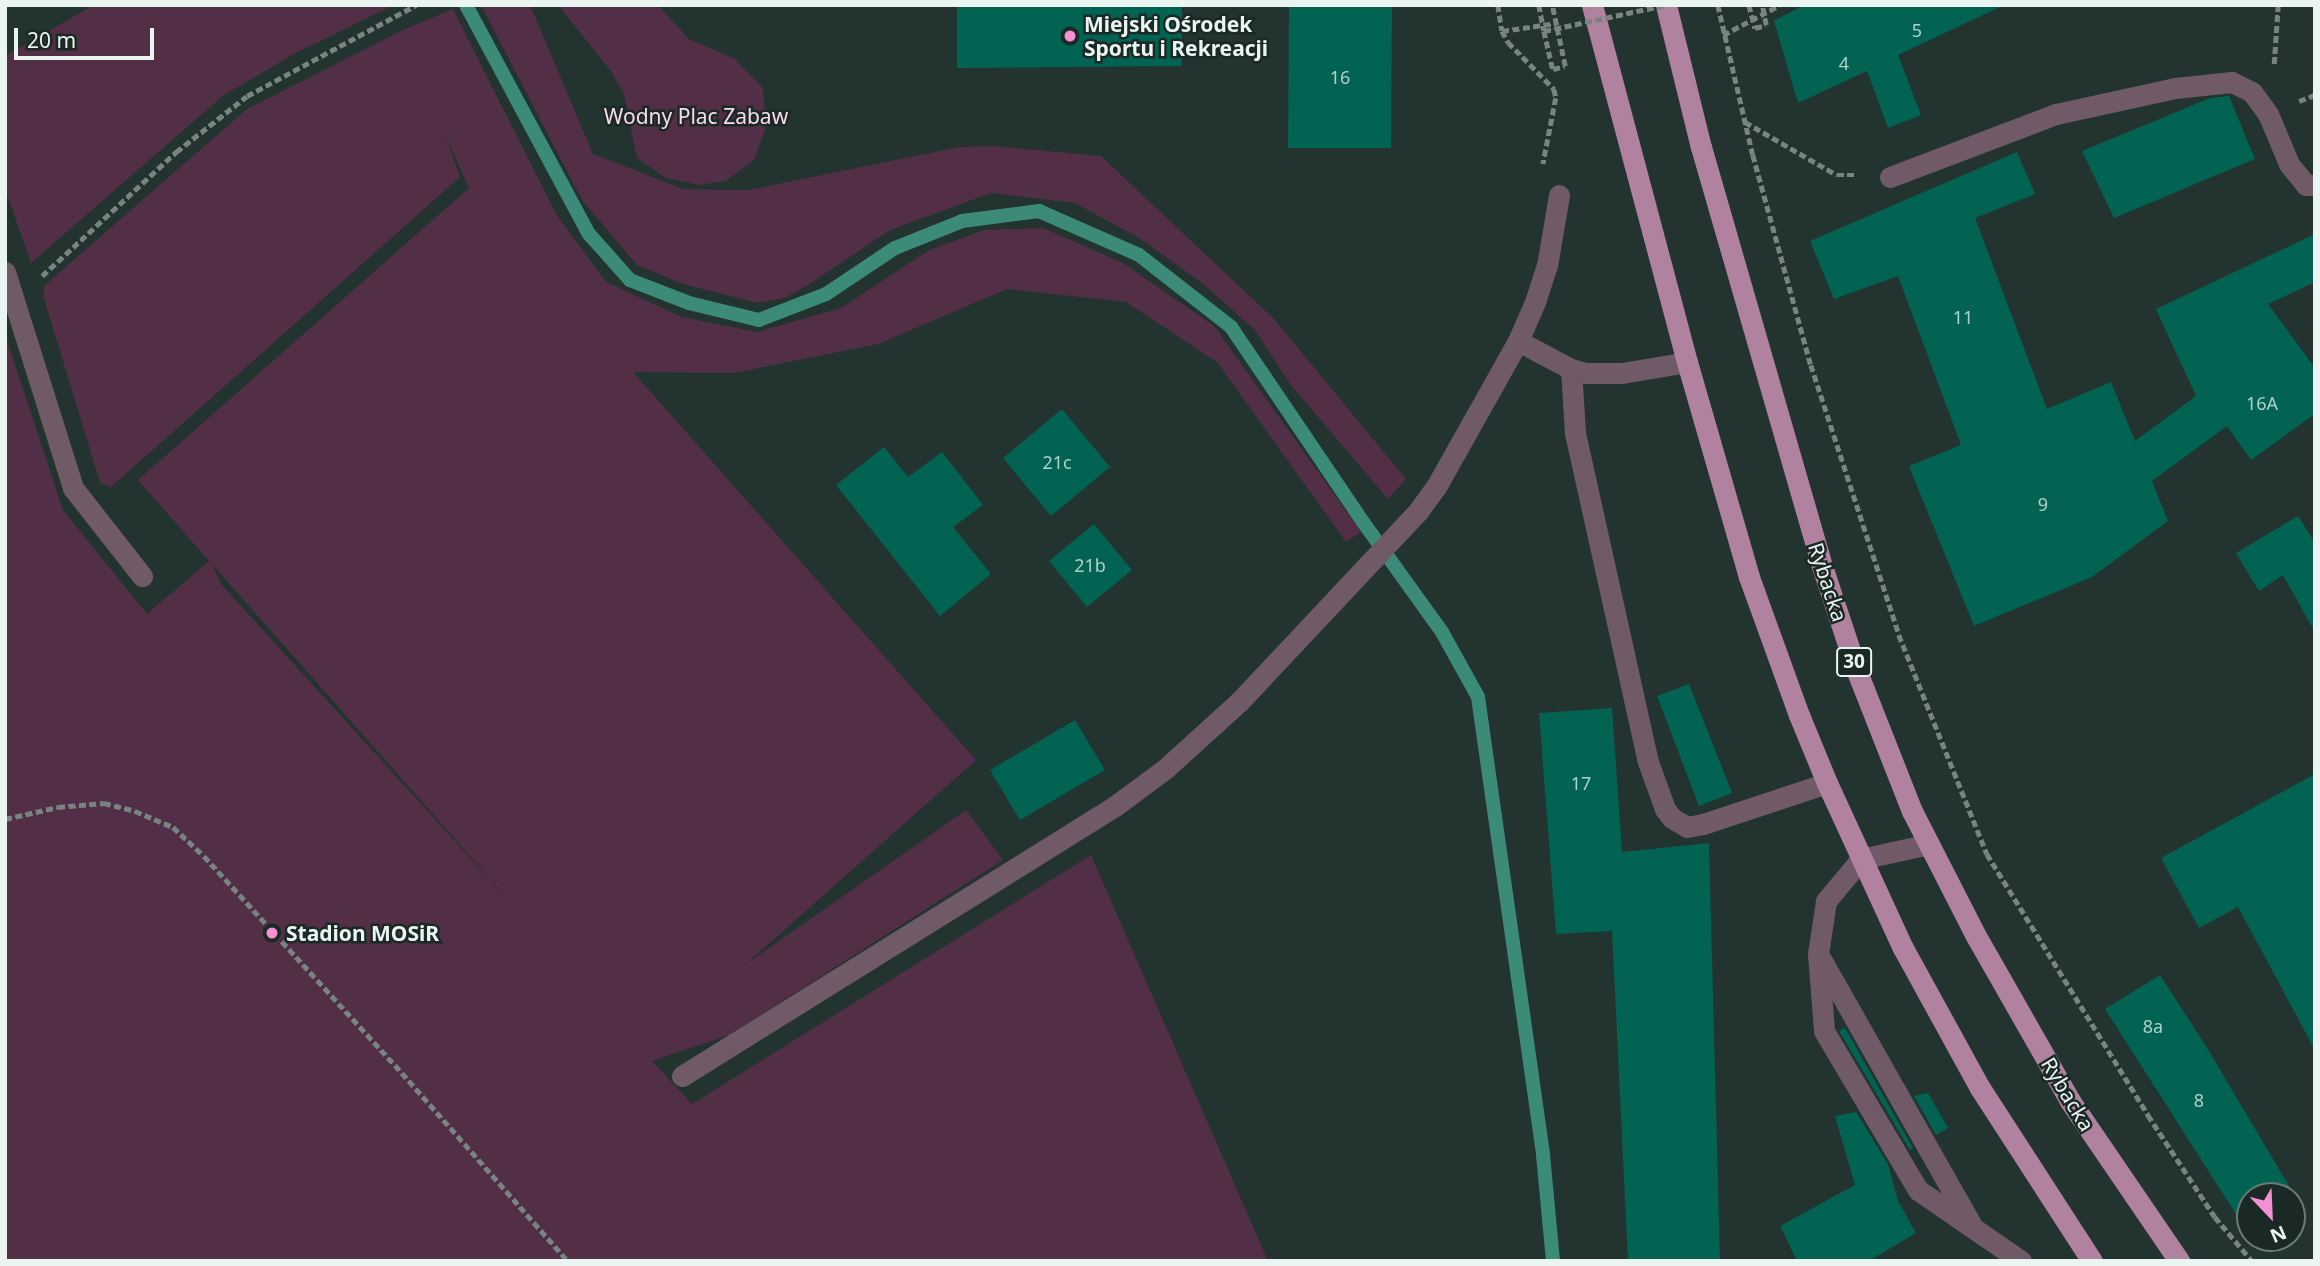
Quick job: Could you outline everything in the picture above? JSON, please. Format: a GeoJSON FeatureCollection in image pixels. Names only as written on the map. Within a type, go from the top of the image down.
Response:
{"type":"FeatureCollection","features":[{"type":"Feature","properties":{"kind":"main road"},"geometry":{"type":"LineString","coordinates":[[1592,5],[1687,362],[1749,577],[1827,783],[1903,948],[1980,1088],[2092,1261]]}},
{"type":"Feature","properties":{"kind":"main road","name":"Rybacka"},"geometry":{"type":"LineString","coordinates":[[1666,5],[1701,147],[1822,566],[1856,669],[1912,811],[1976,936],[2070,1101],[2179,1261]]}},
{"type":"Feature","properties":{"kind":"lane"},"geometry":{"type":"LineString","coordinates":[[1890,177],[2056,114],[2175,88],[2232,82],[2252,92],[2267,114],[2289,164],[2306,185],[2315,185]]}},
{"type":"Feature","properties":{"kind":"lane"},"geometry":{"type":"LineString","coordinates":[[682,1076],[1115,806],[1165,769],[1239,702],[1419,510],[1447,468],[1518,341],[1547,266],[1559,195]]}},
{"type":"Feature","properties":{"kind":"lane"},"geometry":{"type":"LineString","coordinates":[[5,272],[73,488],[142,576]]}},
{"type":"Feature","properties":{"kind":"lane"},"geometry":{"type":"LineString","coordinates":[[1518,341],[1571,369],[1612,374],[1687,362]]}},
{"type":"Feature","properties":{"kind":"lane"},"geometry":{"type":"LineString","coordinates":[[1571,369],[1575,433],[1647,759],[1665,809],[1672,818],[1687,827],[1827,783]]}},
{"type":"Feature","properties":{"kind":"lane"},"geometry":{"type":"LineString","coordinates":[[1929,844],[1861,859],[1826,901],[1818,954],[1824,1031],[1919,1190],[2021,1261]]}},
{"type":"Feature","properties":{"kind":"lane"},"geometry":{"type":"LineString","coordinates":[[1818,954],[1974,1228]]}},
{"type":"Feature","properties":{"kind":"path"},"geometry":{"type":"LineString","coordinates":[[14,301],[176,152],[247,96],[416,5]]}},
{"type":"Feature","properties":{"kind":"path"},"geometry":{"type":"LineString","coordinates":[[1498,5],[1502,31],[1517,53],[1554,89],[1556,98],[1538,192],[1559,195]]}},
{"type":"Feature","properties":{"kind":"path"},"geometry":{"type":"LineString","coordinates":[[1539,5],[1553,69],[1565,66],[1552,5]]}},
{"type":"Feature","properties":{"kind":"path"},"geometry":{"type":"LineString","coordinates":[[1544,31],[1666,5]]}},
{"type":"Feature","properties":{"kind":"path"},"geometry":{"type":"LineString","coordinates":[[1718,5],[1745,122],[1811,365],[1899,635],[1987,854],[2148,1115],[2216,1217],[2252,1261]]}},
{"type":"Feature","properties":{"kind":"path"},"geometry":{"type":"LineString","coordinates":[[1749,5],[1755,28],[1766,25],[1762,5]]}},
{"type":"Feature","properties":{"kind":"path"},"geometry":{"type":"LineString","coordinates":[[1723,35],[1780,5]]}},
{"type":"Feature","properties":{"kind":"path"},"geometry":{"type":"LineString","coordinates":[[2252,92],[2272,85],[2278,5]]}},
{"type":"Feature","properties":{"kind":"path"},"geometry":{"type":"LineString","coordinates":[[1502,31],[1556,23]]}},
{"type":"Feature","properties":{"kind":"path"},"geometry":{"type":"LineString","coordinates":[[1745,122],[1837,175],[1890,177]]}},
{"type":"Feature","properties":{"kind":"path"},"geometry":{"type":"LineString","coordinates":[[5,819],[58,807],[104,803],[135,811],[173,827],[204,856],[395,1065],[568,1261]]}},
{"type":"Feature","properties":{"kind":"green space"},"geometry":{"type":"Polygon","coordinates":[[[94,5],[394,5],[294,54],[224,95],[31,263],[5,189],[5,56],[94,5]]]}},
{"type":"Feature","properties":{"kind":"green space"},"geometry":{"type":"Polygon","coordinates":[[[481,5],[530,5],[593,154],[683,189],[749,190],[959,147],[993,146],[1101,156],[1274,319],[1406,479],[1388,499],[1290,384],[1255,330],[1202,283],[1141,239],[1075,203],[991,193],[890,230],[785,298],[757,303],[683,284],[637,265],[582,200],[481,5]]]}},
{"type":"Feature","properties":{"kind":"green space","name":"Wodny Plac Zabaw"},"geometry":{"type":"Polygon","coordinates":[[[558,5],[658,5],[689,39],[735,59],[763,88],[766,127],[754,160],[726,181],[699,185],[666,178],[637,158],[624,94],[611,71],[558,5]]]}},
{"type":"Feature","properties":{"kind":"green space"},"geometry":{"type":"Polygon","coordinates":[[[453,9],[556,214],[606,282],[682,317],[757,332],[841,308],[929,250],[985,230],[1043,228],[1123,263],[1214,326],[1361,532],[1346,542],[1218,363],[1126,302],[1007,289],[878,344],[734,373],[633,372],[976,760],[746,964],[966,810],[1003,860],[729,1035],[652,1061],[692,1104],[1091,855],[1268,1261],[5,1261],[5,334],[63,510],[147,614],[209,561],[138,480],[469,188],[445,134],[460,177],[111,487],[100,483],[43,295],[45,285],[247,109],[403,30],[453,9]],[[212,564],[221,584],[515,907],[212,564]]]}},
{"type":"Feature","properties":{"kind":"building","name":"Miejski Ośrodek Sportu i Rekreacji"},"geometry":{"type":"Polygon","coordinates":[[[957,5],[1182,5],[1182,66],[957,68],[957,5]]]}},
{"type":"Feature","properties":{"kind":"building"},"geometry":{"type":"Polygon","coordinates":[[[1289,5],[1392,5],[1391,148],[1288,148],[1289,5]]]}},
{"type":"Feature","properties":{"kind":"building"},"geometry":{"type":"Polygon","coordinates":[[[1804,5],[2004,5],[1898,55],[1921,115],[1888,128],[1867,71],[1798,103],[1774,21],[1804,5]]]}},
{"type":"Feature","properties":{"kind":"building"},"geometry":{"type":"Polygon","coordinates":[[[2229,96],[2255,159],[2114,218],[2082,151],[2210,98],[2229,96]]]}},
{"type":"Feature","properties":{"kind":"building"},"geometry":{"type":"Polygon","coordinates":[[[2017,152],[2035,194],[1975,218],[2047,409],[2111,382],[2135,441],[2196,396],[2156,309],[2315,234],[2315,282],[2268,304],[2315,368],[2315,414],[2251,460],[2227,426],[2152,481],[2168,521],[2092,577],[1974,626],[1909,466],[1961,445],[1898,276],[1834,299],[1810,241],[2017,152]]]}},
{"type":"Feature","properties":{"kind":"building"},"geometry":{"type":"Polygon","coordinates":[[[1062,409],[1110,467],[1051,516],[1003,458],[1062,409]]]}},
{"type":"Feature","properties":{"kind":"building"},"geometry":{"type":"Polygon","coordinates":[[[884,447],[908,477],[942,452],[983,505],[953,527],[991,574],[940,616],[836,485],[884,447]]]}},
{"type":"Feature","properties":{"kind":"building"},"geometry":{"type":"Polygon","coordinates":[[[2298,516],[2315,543],[2315,632],[2283,575],[2259,591],[2236,553],[2298,516]]]}},
{"type":"Feature","properties":{"kind":"building"},"geometry":{"type":"Polygon","coordinates":[[[1094,524],[1132,570],[1087,607],[1049,561],[1094,524]]]}},
{"type":"Feature","properties":{"kind":"building"},"geometry":{"type":"Polygon","coordinates":[[[1689,684],[1732,793],[1699,806],[1657,696],[1689,684]]]}},
{"type":"Feature","properties":{"kind":"building"},"geometry":{"type":"Polygon","coordinates":[[[1612,708],[1622,852],[1709,843],[1720,1261],[1628,1261],[1612,931],[1556,934],[1539,713],[1612,708]]]}},
{"type":"Feature","properties":{"kind":"building"},"geometry":{"type":"Polygon","coordinates":[[[1075,720],[1105,770],[1020,820],[990,770],[1075,720]]]}},
{"type":"Feature","properties":{"kind":"building"},"geometry":{"type":"Polygon","coordinates":[[[2315,774],[2315,1050],[2238,907],[2199,928],[2161,858],[2315,774]]]}},
{"type":"Feature","properties":{"kind":"building"},"geometry":{"type":"Polygon","coordinates":[[[2160,975],[2206,1046],[2287,1182],[2236,1182],[2236,1214],[2105,1009],[2160,975]]]}},
{"type":"Feature","properties":{"kind":"building"},"geometry":{"type":"Polygon","coordinates":[[[1845,1028],[1913,1148],[1910,1150],[1839,1031],[1845,1028]]]}},
{"type":"Feature","properties":{"kind":"building"},"geometry":{"type":"Polygon","coordinates":[[[1928,1093],[1948,1128],[1936,1135],[1914,1096],[1928,1093]]]}},
{"type":"Feature","properties":{"kind":"building"},"geometry":{"type":"Polygon","coordinates":[[[1856,1112],[1888,1164],[1898,1201],[1916,1233],[1869,1261],[1797,1261],[1780,1226],[1855,1185],[1835,1116],[1856,1112]]]}},
{"type":"Feature","properties":{"kind":"waterway"},"geometry":{"type":"LineString","coordinates":[[466,5],[589,234],[630,280],[689,303],[759,320],[826,294],[895,248],[962,221],[1039,211],[1139,255],[1231,327],[1363,522],[1442,632],[1478,697],[1543,1155],[1553,1261]]}},
{"type":"Feature","properties":{"kind":"place","name":"Miejski Ośrodek Sportu i Rekreacji"},"geometry":{"type":"Point","coordinates":[1070,36]}},
{"type":"Feature","properties":{"kind":"place","name":"Stadion MOSiR"},"geometry":{"type":"Point","coordinates":[272,933]}}]}
